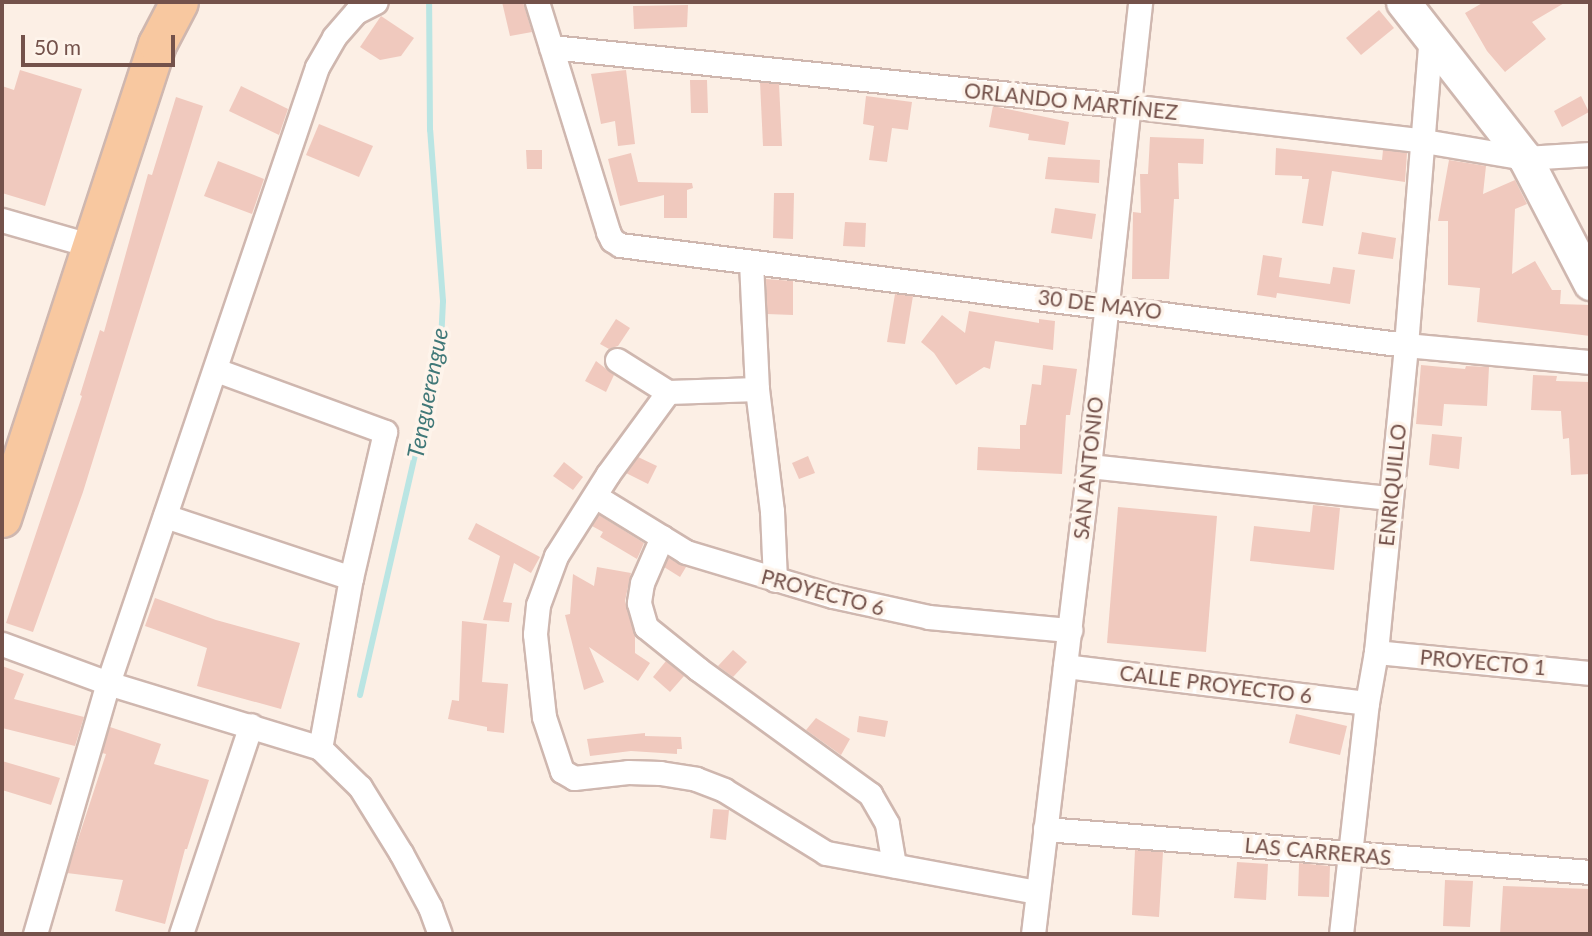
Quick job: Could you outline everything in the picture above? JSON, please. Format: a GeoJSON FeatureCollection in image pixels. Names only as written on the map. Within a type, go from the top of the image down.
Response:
{"type":"FeatureCollection","features":[{"type":"Feature","properties":{"kind":"main road"},"geometry":{"type":"LineString","coordinates":[[2,517],[134,35],[151,2]]}},
{"type":"Feature","properties":{"kind":"main road"},"geometry":{"type":"LineString","coordinates":[[2,440],[157,44],[179,2]]}},
{"type":"Feature","properties":{"kind":"main road"},"geometry":{"type":"LineString","coordinates":[[1403,2],[1431,34],[1525,158],[1590,283]]}},
{"type":"Feature","properties":{"kind":"street"},"geometry":{"type":"LineString","coordinates":[[36,934],[108,682],[317,67],[334,37],[356,12],[376,2]]}},
{"type":"Feature","properties":{"kind":"street"},"geometry":{"type":"LineString","coordinates":[[537,2],[551,47]]}},
{"type":"Feature","properties":{"kind":"street","name":"SAN ANTONIO"},"geometry":{"type":"LineString","coordinates":[[1033,934],[1089,466],[1140,2]]}},
{"type":"Feature","properties":{"kind":"street","name":"ENRIQUILLO"},"geometry":{"type":"LineString","coordinates":[[1341,934],[1367,703],[1376,652],[1406,345],[1431,34]]}},
{"type":"Feature","properties":{"kind":"street","name":"ORLANDO MARTÍNEZ"},"geometry":{"type":"LineString","coordinates":[[551,47],[1128,106],[1424,141],[1525,158],[1590,154]]}},
{"type":"Feature","properties":{"kind":"street","name":"30 DE MAYO"},"geometry":{"type":"LineString","coordinates":[[551,47],[612,240],[620,246],[1105,304],[1406,345],[1590,362]]}},
{"type":"Feature","properties":{"kind":"street"},"geometry":{"type":"LineString","coordinates":[[2,220],[78,241]]}},
{"type":"Feature","properties":{"kind":"street"},"geometry":{"type":"LineString","coordinates":[[751,262],[757,390],[772,511],[775,580]]}},
{"type":"Feature","properties":{"kind":"street"},"geometry":{"type":"LineString","coordinates":[[617,360],[668,392],[757,390]]}},
{"type":"Feature","properties":{"kind":"street"},"geometry":{"type":"LineString","coordinates":[[216,370],[385,432],[351,578],[320,748]]}},
{"type":"Feature","properties":{"kind":"street"},"geometry":{"type":"LineString","coordinates":[[668,392],[556,556],[538,605],[535,634],[544,717],[562,771],[574,778],[628,772],[660,773],[696,779],[724,790],[813,847],[836,856],[1037,892]]}},
{"type":"Feature","properties":{"kind":"street"},"geometry":{"type":"LineString","coordinates":[[1089,466],[1390,498]]}},
{"type":"Feature","properties":{"kind":"street","name":"PROYECTO 6"},"geometry":{"type":"LineString","coordinates":[[595,496],[686,552],[775,580],[891,611],[1070,630]]}},
{"type":"Feature","properties":{"kind":"street"},"geometry":{"type":"LineString","coordinates":[[165,516],[351,578]]}},
{"type":"Feature","properties":{"kind":"street"},"geometry":{"type":"LineString","coordinates":[[662,537],[642,583],[639,603],[646,626],[698,669],[870,794],[887,824],[894,865]]}},
{"type":"Feature","properties":{"kind":"street"},"geometry":{"type":"LineString","coordinates":[[2,644],[108,682],[320,748],[360,788],[401,853],[430,907],[440,934]]}},
{"type":"Feature","properties":{"kind":"street","name":"PROYECTO 1"},"geometry":{"type":"LineString","coordinates":[[1376,652],[1590,673]]}},
{"type":"Feature","properties":{"kind":"street","name":"CALLE PROYECTO 6"},"geometry":{"type":"LineString","coordinates":[[1065,666],[1367,703]]}},
{"type":"Feature","properties":{"kind":"street"},"geometry":{"type":"LineString","coordinates":[[181,934],[251,725]]}},
{"type":"Feature","properties":{"kind":"street","name":"LAS CARRERAS"},"geometry":{"type":"LineString","coordinates":[[1045,829],[1590,872]]}},
{"type":"Feature","properties":{"kind":"building"},"geometry":{"type":"Polygon","coordinates":[[[502,2],[523,2],[532,32],[510,36],[502,2]]]}},
{"type":"Feature","properties":{"kind":"building"},"geometry":{"type":"Polygon","coordinates":[[[1484,2],[1566,2],[1532,22],[1546,39],[1505,72],[1487,51],[1465,13],[1484,2]]]}},
{"type":"Feature","properties":{"kind":"building"},"geometry":{"type":"Polygon","coordinates":[[[688,5],[687,27],[634,29],[633,6],[688,5]]]}},
{"type":"Feature","properties":{"kind":"building"},"geometry":{"type":"Polygon","coordinates":[[[1379,10],[1394,28],[1361,55],[1346,38],[1379,10]]]}},
{"type":"Feature","properties":{"kind":"building"},"geometry":{"type":"Polygon","coordinates":[[[381,16],[414,38],[401,56],[380,60],[360,47],[381,16]]]}},
{"type":"Feature","properties":{"kind":"building"},"geometry":{"type":"Polygon","coordinates":[[[20,70],[82,89],[45,206],[2,193],[2,86],[14,90],[20,70]]]}},
{"type":"Feature","properties":{"kind":"building"},"geometry":{"type":"Polygon","coordinates":[[[626,70],[635,144],[618,146],[615,121],[601,124],[591,74],[626,70]]]}},
{"type":"Feature","properties":{"kind":"building"},"geometry":{"type":"Polygon","coordinates":[[[690,80],[707,80],[708,113],[691,113],[690,80]]]}},
{"type":"Feature","properties":{"kind":"building"},"geometry":{"type":"Polygon","coordinates":[[[760,82],[779,84],[782,146],[763,146],[760,82]]]}},
{"type":"Feature","properties":{"kind":"building"},"geometry":{"type":"Polygon","coordinates":[[[241,86],[288,109],[279,135],[229,111],[241,86]]]}},
{"type":"Feature","properties":{"kind":"building"},"geometry":{"type":"Polygon","coordinates":[[[866,96],[912,102],[908,130],[892,128],[887,162],[869,160],[874,126],[863,124],[866,96]]]}},
{"type":"Feature","properties":{"kind":"building"},"geometry":{"type":"Polygon","coordinates":[[[1581,96],[1589,112],[1562,127],[1554,111],[1581,96]]]}},
{"type":"Feature","properties":{"kind":"building"},"geometry":{"type":"Polygon","coordinates":[[[176,97],[203,106],[83,492],[33,632],[6,623],[82,396],[80,395],[100,330],[104,332],[148,174],[152,175],[176,97]]]}},
{"type":"Feature","properties":{"kind":"building"},"geometry":{"type":"Polygon","coordinates":[[[993,106],[1069,122],[1065,145],[1028,140],[1029,134],[989,127],[993,106]]]}},
{"type":"Feature","properties":{"kind":"building"},"geometry":{"type":"Polygon","coordinates":[[[319,124],[373,146],[359,177],[306,155],[319,124]]]}},
{"type":"Feature","properties":{"kind":"building"},"geometry":{"type":"Polygon","coordinates":[[[1150,137],[1204,139],[1203,164],[1178,163],[1179,199],[1174,199],[1169,279],[1132,279],[1133,212],[1141,213],[1140,174],[1148,174],[1150,137]]]}},
{"type":"Feature","properties":{"kind":"building"},"geometry":{"type":"Polygon","coordinates":[[[1276,148],[1382,160],[1383,150],[1407,153],[1405,182],[1332,171],[1323,226],[1302,223],[1309,179],[1302,179],[1302,176],[1275,175],[1276,148]]]}},
{"type":"Feature","properties":{"kind":"building"},"geometry":{"type":"Polygon","coordinates":[[[526,150],[542,150],[542,169],[527,169],[526,150]]]}},
{"type":"Feature","properties":{"kind":"building"},"geometry":{"type":"Polygon","coordinates":[[[631,153],[638,182],[692,183],[693,188],[687,190],[687,218],[664,218],[664,195],[620,206],[608,159],[631,153]]]}},
{"type":"Feature","properties":{"kind":"building"},"geometry":{"type":"Polygon","coordinates":[[[1048,157],[1100,160],[1099,183],[1045,179],[1048,157]]]}},
{"type":"Feature","properties":{"kind":"building"},"geometry":{"type":"Polygon","coordinates":[[[1449,160],[1486,166],[1483,194],[1515,180],[1527,204],[1515,209],[1512,274],[1535,261],[1552,290],[1561,290],[1560,304],[1590,305],[1590,336],[1477,322],[1480,288],[1448,285],[1448,221],[1438,221],[1449,160]]]}},
{"type":"Feature","properties":{"kind":"building"},"geometry":{"type":"Polygon","coordinates":[[[218,161],[264,179],[252,214],[204,196],[218,161]]]}},
{"type":"Feature","properties":{"kind":"building"},"geometry":{"type":"Polygon","coordinates":[[[774,193],[794,193],[793,239],[773,238],[774,193]]]}},
{"type":"Feature","properties":{"kind":"building"},"geometry":{"type":"Polygon","coordinates":[[[1055,208],[1096,214],[1092,239],[1051,233],[1055,208]]]}},
{"type":"Feature","properties":{"kind":"building"},"geometry":{"type":"Polygon","coordinates":[[[845,222],[866,223],[865,247],[843,246],[845,222]]]}},
{"type":"Feature","properties":{"kind":"building"},"geometry":{"type":"Polygon","coordinates":[[[1362,232],[1396,238],[1393,259],[1358,254],[1362,232]]]}},
{"type":"Feature","properties":{"kind":"building"},"geometry":{"type":"Polygon","coordinates":[[[1263,255],[1282,258],[1279,277],[1330,284],[1333,267],[1355,270],[1350,304],[1277,293],[1276,298],[1257,295],[1263,255]]]}},
{"type":"Feature","properties":{"kind":"building"},"geometry":{"type":"Polygon","coordinates":[[[766,279],[793,281],[793,315],[767,314],[766,279]]]}},
{"type":"Feature","properties":{"kind":"building"},"geometry":{"type":"Polygon","coordinates":[[[895,294],[913,296],[905,344],[887,342],[895,294]]]}},
{"type":"Feature","properties":{"kind":"building"},"geometry":{"type":"Polygon","coordinates":[[[969,311],[1039,323],[1039,319],[1055,321],[1053,350],[995,341],[990,369],[984,367],[956,385],[934,353],[921,342],[942,315],[965,333],[969,311]]]}},
{"type":"Feature","properties":{"kind":"building"},"geometry":{"type":"Polygon","coordinates":[[[616,319],[630,328],[618,346],[609,349],[600,344],[616,319]]]}},
{"type":"Feature","properties":{"kind":"building"},"geometry":{"type":"Polygon","coordinates":[[[596,361],[614,375],[606,392],[585,381],[596,361]]]}},
{"type":"Feature","properties":{"kind":"building"},"geometry":{"type":"Polygon","coordinates":[[[1043,365],[1077,369],[1070,415],[1066,415],[1062,474],[977,470],[978,447],[1020,449],[1020,425],[1026,425],[1032,384],[1041,385],[1043,365]]]}},
{"type":"Feature","properties":{"kind":"building"},"geometry":{"type":"Polygon","coordinates":[[[1421,365],[1465,369],[1466,366],[1489,367],[1487,406],[1444,404],[1442,426],[1416,424],[1421,365]]]}},
{"type":"Feature","properties":{"kind":"building"},"geometry":{"type":"Polygon","coordinates":[[[1533,375],[1557,376],[1556,381],[1590,382],[1590,474],[1571,475],[1569,438],[1563,439],[1561,411],[1531,410],[1533,375]]]}},
{"type":"Feature","properties":{"kind":"building"},"geometry":{"type":"Polygon","coordinates":[[[1432,434],[1462,437],[1459,469],[1429,465],[1432,434]]]}},
{"type":"Feature","properties":{"kind":"building"},"geometry":{"type":"Polygon","coordinates":[[[808,456],[815,473],[799,479],[792,463],[808,456]]]}},
{"type":"Feature","properties":{"kind":"building"},"geometry":{"type":"Polygon","coordinates":[[[638,457],[657,466],[648,484],[626,473],[638,457]]]}},
{"type":"Feature","properties":{"kind":"building"},"geometry":{"type":"Polygon","coordinates":[[[564,462],[583,477],[573,490],[553,476],[564,462]]]}},
{"type":"Feature","properties":{"kind":"building"},"geometry":{"type":"Polygon","coordinates":[[[1313,505],[1340,508],[1334,570],[1250,561],[1254,526],[1310,532],[1313,505]]]}},
{"type":"Feature","properties":{"kind":"building"},"geometry":{"type":"Polygon","coordinates":[[[1118,507],[1217,516],[1206,652],[1107,643],[1118,507]]]}},
{"type":"Feature","properties":{"kind":"building"},"geometry":{"type":"Polygon","coordinates":[[[599,515],[644,543],[637,559],[600,537],[603,532],[592,526],[599,515]]]}},
{"type":"Feature","properties":{"kind":"building"},"geometry":{"type":"Polygon","coordinates":[[[476,523],[540,557],[531,573],[514,563],[503,602],[512,603],[509,622],[483,620],[500,556],[468,539],[476,523]]]}},
{"type":"Feature","properties":{"kind":"building"},"geometry":{"type":"Polygon","coordinates":[[[668,558],[686,567],[680,577],[664,567],[668,558]]]}},
{"type":"Feature","properties":{"kind":"building"},"geometry":{"type":"Polygon","coordinates":[[[597,567],[631,573],[625,601],[635,635],[635,653],[650,663],[638,681],[589,647],[604,682],[584,690],[565,615],[570,614],[573,574],[594,586],[597,567]]]}},
{"type":"Feature","properties":{"kind":"building"},"geometry":{"type":"Polygon","coordinates":[[[155,598],[216,620],[300,643],[281,709],[197,686],[207,648],[145,626],[155,598]]]}},
{"type":"Feature","properties":{"kind":"building"},"geometry":{"type":"Polygon","coordinates":[[[462,621],[487,624],[482,682],[508,684],[504,733],[487,731],[487,727],[448,719],[452,700],[459,701],[462,621]]]}},
{"type":"Feature","properties":{"kind":"building"},"geometry":{"type":"Polygon","coordinates":[[[733,650],[747,662],[733,677],[718,666],[733,650]]]}},
{"type":"Feature","properties":{"kind":"building"},"geometry":{"type":"Polygon","coordinates":[[[666,661],[684,676],[670,692],[653,677],[666,661]]]}},
{"type":"Feature","properties":{"kind":"building"},"geometry":{"type":"Polygon","coordinates":[[[2,666],[24,674],[14,699],[84,717],[75,746],[2,728],[2,666]]]}},
{"type":"Feature","properties":{"kind":"building"},"geometry":{"type":"Polygon","coordinates":[[[1296,714],[1347,726],[1340,755],[1289,743],[1296,714]]]}},
{"type":"Feature","properties":{"kind":"building"},"geometry":{"type":"Polygon","coordinates":[[[859,716],[888,721],[885,737],[857,732],[859,716]]]}},
{"type":"Feature","properties":{"kind":"building"},"geometry":{"type":"Polygon","coordinates":[[[816,718],[850,739],[841,755],[806,730],[816,718]]]}},
{"type":"Feature","properties":{"kind":"building"},"geometry":{"type":"Polygon","coordinates":[[[110,727],[161,744],[154,764],[209,780],[185,849],[165,924],[115,911],[123,880],[67,873],[106,754],[102,753],[110,727]]]}},
{"type":"Feature","properties":{"kind":"building"},"geometry":{"type":"Polygon","coordinates":[[[645,733],[645,736],[681,737],[682,749],[677,749],[677,754],[631,751],[590,756],[587,739],[645,733]]]}},
{"type":"Feature","properties":{"kind":"building"},"geometry":{"type":"Polygon","coordinates":[[[2,761],[60,778],[51,805],[2,790],[2,761]]]}},
{"type":"Feature","properties":{"kind":"building"},"geometry":{"type":"Polygon","coordinates":[[[713,809],[729,810],[726,840],[710,838],[713,809]]]}},
{"type":"Feature","properties":{"kind":"building"},"geometry":{"type":"Polygon","coordinates":[[[1135,850],[1163,852],[1159,917],[1132,915],[1135,850]]]}},
{"type":"Feature","properties":{"kind":"building"},"geometry":{"type":"Polygon","coordinates":[[[1237,862],[1268,864],[1266,900],[1234,898],[1237,862]]]}},
{"type":"Feature","properties":{"kind":"building"},"geometry":{"type":"Polygon","coordinates":[[[1299,863],[1330,866],[1329,897],[1298,896],[1299,863]]]}},
{"type":"Feature","properties":{"kind":"building"},"geometry":{"type":"Polygon","coordinates":[[[1445,880],[1473,881],[1470,927],[1443,926],[1445,880]]]}},
{"type":"Feature","properties":{"kind":"building"},"geometry":{"type":"Polygon","coordinates":[[[1503,886],[1590,889],[1590,934],[1500,934],[1503,886]]]}},
{"type":"Feature","properties":{"kind":"waterway","name":"Tenguerengue"},"geometry":{"type":"LineString","coordinates":[[360,695],[441,342],[443,301],[430,130],[429,2]]}}]}
